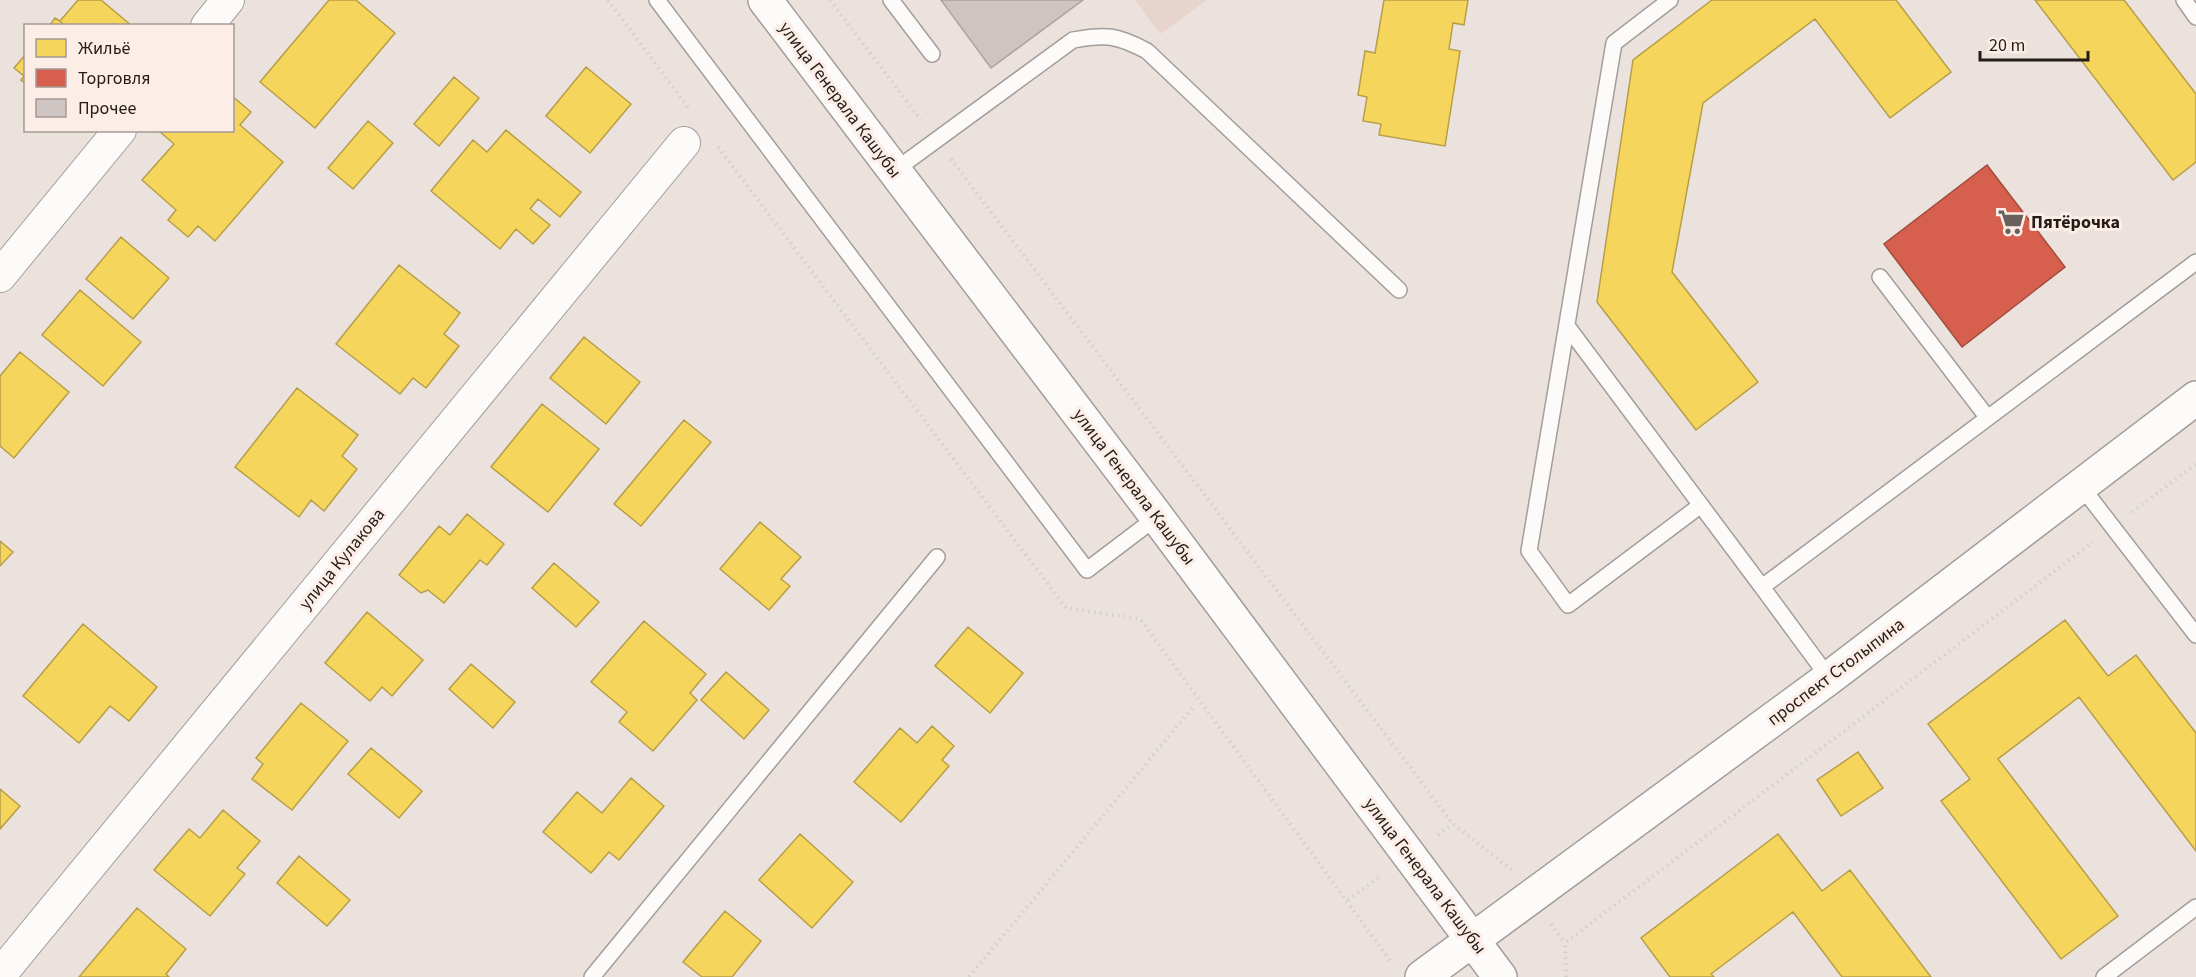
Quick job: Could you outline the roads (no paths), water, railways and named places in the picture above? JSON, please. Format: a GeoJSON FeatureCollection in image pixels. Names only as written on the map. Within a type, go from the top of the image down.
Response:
{"type":"FeatureCollection","features":[{"type":"Feature","properties":{"kind":"street"},"geometry":{"type":"LineString","coordinates":[[209,24],[228,0]]}},
{"type":"Feature","properties":{"kind":"street","name":"улица Генерала Кашубы"},"geometry":{"type":"LineString","coordinates":[[765,0],[1157,517],[1500,977]]}},
{"type":"Feature","properties":{"kind":"street"},"geometry":{"type":"LineString","coordinates":[[0,276],[118,132]]}},
{"type":"Feature","properties":{"kind":"street","name":"улица Кулакова"},"geometry":{"type":"LineString","coordinates":[[0,975],[684,143]]}},
{"type":"Feature","properties":{"kind":"street","name":"проспект Столыпина"},"geometry":{"type":"LineString","coordinates":[[1422,977],[1828,678],[2196,399]]}},
{"type":"Feature","properties":{"kind":"lane"},"geometry":{"type":"LineString","coordinates":[[657,0],[1087,570],[1157,517]]}},
{"type":"Feature","properties":{"kind":"lane"},"geometry":{"type":"LineString","coordinates":[[891,0],[932,54]]}},
{"type":"Feature","properties":{"kind":"lane"},"geometry":{"type":"LineString","coordinates":[[1671,0],[1614,43],[1529,551],[1568,605],[1701,505]]}},
{"type":"Feature","properties":{"kind":"lane"},"geometry":{"type":"LineString","coordinates":[[2184,0],[2196,17]]}},
{"type":"Feature","properties":{"kind":"lane"},"geometry":{"type":"LineString","coordinates":[[894,171],[1072,40],[1098,36],[1125,39],[1147,51],[1399,290]]}},
{"type":"Feature","properties":{"kind":"lane"},"geometry":{"type":"LineString","coordinates":[[1762,587],[2196,262]]}},
{"type":"Feature","properties":{"kind":"lane"},"geometry":{"type":"LineString","coordinates":[[1880,277],[1987,417]]}},
{"type":"Feature","properties":{"kind":"lane"},"geometry":{"type":"LineString","coordinates":[[1567,326],[1828,678]]}},
{"type":"Feature","properties":{"kind":"lane"},"geometry":{"type":"LineString","coordinates":[[2081,486],[2196,635]]}},
{"type":"Feature","properties":{"kind":"lane"},"geometry":{"type":"LineString","coordinates":[[592,977],[937,557]]}},
{"type":"Feature","properties":{"kind":"lane"},"geometry":{"type":"LineString","coordinates":[[2104,977],[2196,907]]}},
{"type":"Feature","properties":{"kind":"place","name":"Пятёрочка"},"geometry":{"type":"Point","coordinates":[2011,222]}}]}
